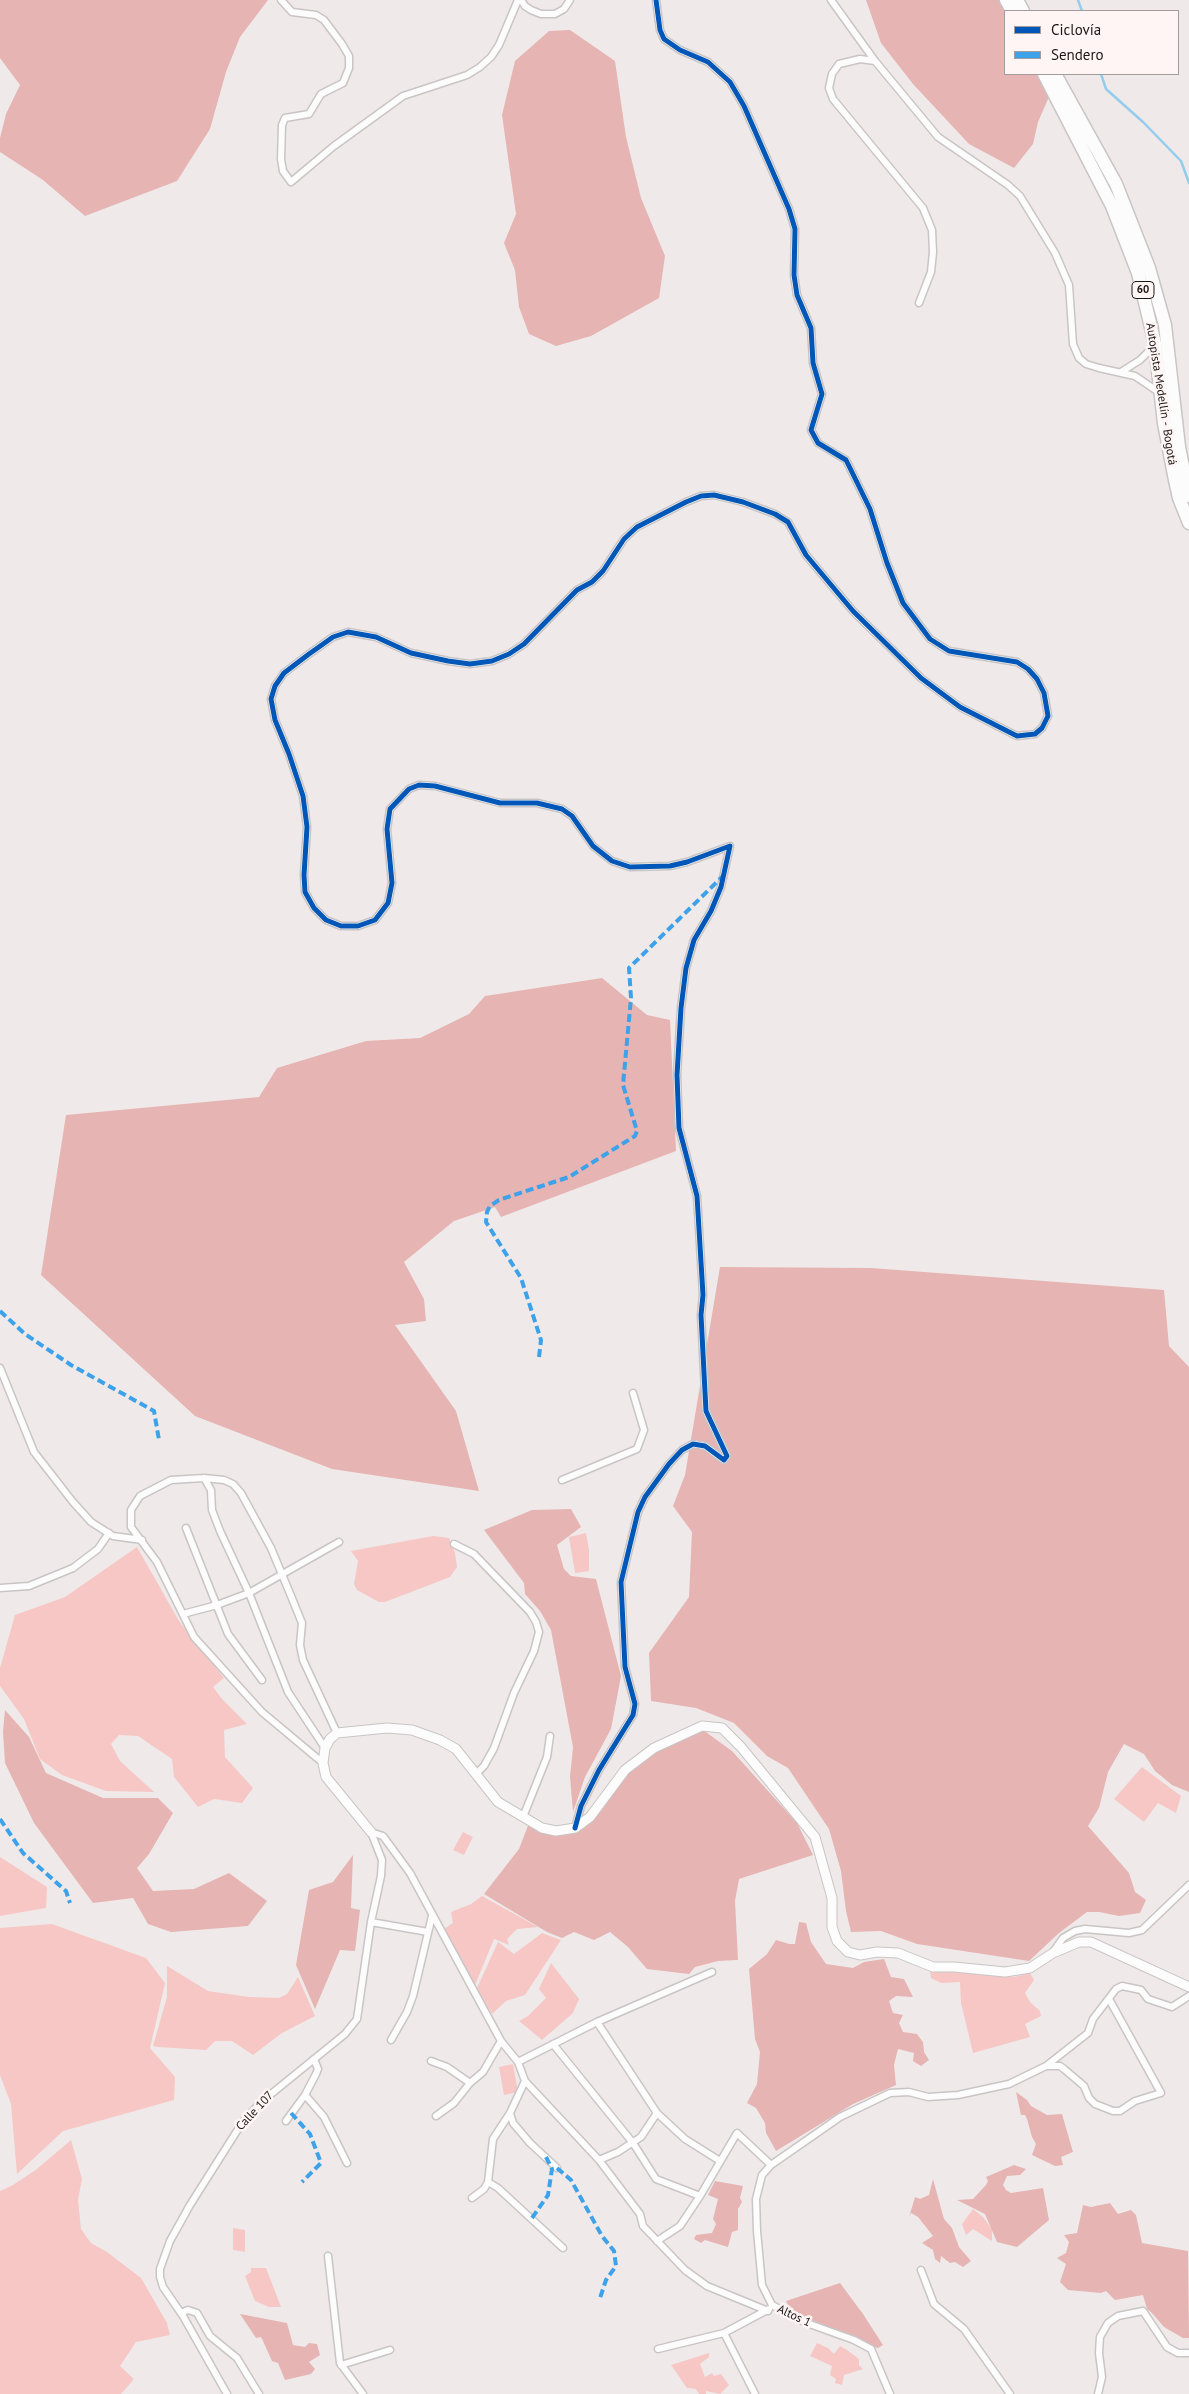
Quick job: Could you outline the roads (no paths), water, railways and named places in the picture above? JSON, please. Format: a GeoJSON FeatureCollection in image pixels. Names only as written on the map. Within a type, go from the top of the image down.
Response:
{"type":"FeatureCollection","features":[{"type":"Feature","properties":{"kind":"highway","name":"Autopista Medellín - Bogotá"},"geometry":{"type":"LineString","coordinates":[[1045,75],[1099,179],[1122,228],[1143,290],[1155,344],[1175,480],[1179,498],[1189,523]]}},
{"type":"Feature","properties":{"kind":"highway","name":"Autopista Medellín - Bogotá"},"geometry":{"type":"LineString","coordinates":[[1056,75],[1116,184],[1149,268],[1165,325],[1179,447],[1189,496]]}},
{"type":"Feature","properties":{"kind":"street"},"geometry":{"type":"LineString","coordinates":[[281,0],[292,12],[316,15],[324,20],[349,56],[350,68],[343,83],[321,94],[309,114],[285,118],[282,125],[281,159],[283,171],[291,182],[334,146],[403,96],[467,75],[491,57],[508,27],[520,0],[531,10],[542,14],[555,14],[564,10],[570,0]]}},
{"type":"Feature","properties":{"kind":"street"},"geometry":{"type":"LineString","coordinates":[[574,1828],[581,1806],[598,1770],[616,1739],[629,1724],[634,1710],[635,1704],[625,1667],[621,1582],[638,1512],[645,1497],[669,1464],[682,1450],[693,1444],[705,1446],[724,1460],[727,1456],[706,1411],[702,1336],[703,1281],[697,1224],[697,1196],[679,1128],[677,1075],[681,1008],[686,968],[694,940],[711,911],[721,887],[730,846],[687,862],[670,866],[630,867],[612,861],[593,846],[572,816],[562,809],[537,803],[492,802],[435,786],[419,784],[409,788],[390,809],[387,829],[392,883],[388,903],[375,920],[358,926],[341,926],[326,920],[314,908],[305,892],[304,875],[308,827],[303,796],[275,720],[271,699],[275,686],[290,668],[333,637],[348,632],[376,637],[411,653],[455,662],[470,664],[492,661],[509,654],[524,644],[577,590],[592,582],[603,571],[624,539],[637,527],[686,502],[701,496],[714,495],[743,502],[775,514],[788,522],[806,555],[853,611],[921,678],[960,707],[1017,736],[1035,734],[1042,728],[1048,716],[1044,693],[1037,679],[1028,669],[1017,662],[949,651],[930,639],[903,603],[887,563],[870,509],[850,466],[846,460],[818,443],[811,430],[822,394],[813,363],[811,328],[797,294],[794,275],[795,229],[789,209],[744,106],[730,82],[708,62],[680,50],[664,40],[660,30],[656,0]]}},
{"type":"Feature","properties":{"kind":"street"},"geometry":{"type":"LineString","coordinates":[[831,0],[875,60],[938,137],[1008,185],[1020,196],[1055,252],[1069,285],[1073,344],[1079,358],[1092,366],[1135,376],[1161,393]]}},
{"type":"Feature","properties":{"kind":"street"},"geometry":{"type":"LineString","coordinates":[[875,60],[860,59],[839,64],[832,74],[829,88],[833,99],[923,208],[932,230],[934,252],[931,272],[919,303]]}},
{"type":"Feature","properties":{"kind":"street"},"geometry":{"type":"LineString","coordinates":[[1121,372],[1140,360],[1155,344]]}},
{"type":"Feature","properties":{"kind":"street"},"geometry":{"type":"LineString","coordinates":[[0,1368],[34,1452],[91,1522],[113,1536],[142,1540]]}},
{"type":"Feature","properties":{"kind":"street"},"geometry":{"type":"LineString","coordinates":[[562,1480],[637,1448],[644,1430],[632,1393]]}},
{"type":"Feature","properties":{"kind":"street"},"geometry":{"type":"LineString","coordinates":[[204,1478],[211,1490],[212,1510],[220,1531],[249,1593],[288,1692],[325,1748]]}},
{"type":"Feature","properties":{"kind":"street"},"geometry":{"type":"LineString","coordinates":[[323,1763],[262,1712],[194,1637],[157,1562],[131,1527],[130,1517],[133,1504],[140,1496],[171,1480],[204,1478],[224,1480],[234,1484],[241,1493],[270,1548],[302,1623],[300,1645],[303,1660],[337,1733]]}},
{"type":"Feature","properties":{"kind":"street"},"geometry":{"type":"LineString","coordinates":[[186,1528],[228,1634],[262,1680]]}},
{"type":"Feature","properties":{"kind":"street"},"geometry":{"type":"LineString","coordinates":[[0,1588],[29,1586],[73,1568],[98,1549],[109,1533]]}},
{"type":"Feature","properties":{"kind":"street"},"geometry":{"type":"LineString","coordinates":[[183,1614],[217,1605],[249,1593],[339,1542]]}},
{"type":"Feature","properties":{"kind":"street"},"geometry":{"type":"LineString","coordinates":[[454,1544],[474,1554],[530,1612],[539,1632],[534,1651],[514,1693],[494,1748],[484,1766],[476,1774]]}},
{"type":"Feature","properties":{"kind":"street"},"geometry":{"type":"LineString","coordinates":[[770,2308],[707,2286],[685,2270],[643,2226],[640,2214],[599,2160],[525,2081],[518,2062],[500,2041],[460,1963],[432,1916],[410,1873],[383,1836],[371,1832],[330,1785],[323,1763],[325,1748],[330,1739],[337,1733],[381,1729],[412,1730],[440,1740],[456,1749],[498,1802],[542,1828],[556,1831],[574,1828],[590,1817],[625,1770],[638,1758],[667,1741],[702,1726],[722,1728],[741,1747],[815,1837],[832,1898],[832,1927],[836,1941],[848,1952],[860,1955],[877,1952],[898,1953],[933,1967],[1005,1972],[1030,1968],[1053,1953],[1079,1942],[1091,1942],[1189,1987]]}},
{"type":"Feature","properties":{"kind":"street"},"geometry":{"type":"LineString","coordinates":[[523,1817],[547,1757],[550,1736]]}},
{"type":"Feature","properties":{"kind":"street","name":"Calle 107"},"geometry":{"type":"LineString","coordinates":[[227,2394],[183,2316],[163,2287],[160,2277],[162,2258],[201,2186],[242,2123],[260,2103],[345,2034],[357,2019],[371,1922],[378,1899],[382,1860],[371,1832]]}},
{"type":"Feature","properties":{"kind":"street"},"geometry":{"type":"LineString","coordinates":[[1053,1953],[1064,1938],[1075,1931],[1086,1929],[1129,1933],[1142,1930],[1189,1885]]}},
{"type":"Feature","properties":{"kind":"street"},"geometry":{"type":"LineString","coordinates":[[391,2040],[407,2012],[421,1967],[432,1916]]}},
{"type":"Feature","properties":{"kind":"street"},"geometry":{"type":"LineString","coordinates":[[371,1922],[428,1932]]}},
{"type":"Feature","properties":{"kind":"street"},"geometry":{"type":"LineString","coordinates":[[518,2062],[597,2022],[712,1972]]}},
{"type":"Feature","properties":{"kind":"street"},"geometry":{"type":"LineString","coordinates":[[657,2241],[680,2226],[737,2133],[771,2165],[840,2117],[890,2092],[909,2092],[928,2097],[958,2095],[1009,2084],[1046,2066],[1088,2033],[1093,2019],[1116,1989],[1122,1986],[1141,1990],[1148,1999],[1172,2008],[1189,1996]]}},
{"type":"Feature","properties":{"kind":"street"},"geometry":{"type":"LineString","coordinates":[[1046,2066],[1055,2065],[1064,2069],[1084,2086],[1089,2098],[1095,2104],[1113,2112],[1120,2111],[1136,2101],[1161,2093],[1109,1999]]}},
{"type":"Feature","properties":{"kind":"street"},"geometry":{"type":"LineString","coordinates":[[597,2022],[657,2113],[684,2139],[720,2161]]}},
{"type":"Feature","properties":{"kind":"street"},"geometry":{"type":"LineString","coordinates":[[436,2116],[454,2103],[470,2083],[483,2072],[500,2041]]}},
{"type":"Feature","properties":{"kind":"street"},"geometry":{"type":"LineString","coordinates":[[553,2044],[633,2143],[656,2179],[700,2196]]}},
{"type":"Feature","properties":{"kind":"street"},"geometry":{"type":"LineString","coordinates":[[286,2121],[305,2095],[318,2069],[314,2059]]}},
{"type":"Feature","properties":{"kind":"street"},"geometry":{"type":"LineString","coordinates":[[431,2061],[447,2067],[470,2083]]}},
{"type":"Feature","properties":{"kind":"street"},"geometry":{"type":"LineString","coordinates":[[472,2198],[484,2189],[488,2182],[493,2139],[510,2113],[525,2081]]}},
{"type":"Feature","properties":{"kind":"street"},"geometry":{"type":"LineString","coordinates":[[305,2095],[324,2116],[347,2163]]}},
{"type":"Feature","properties":{"kind":"street"},"geometry":{"type":"LineString","coordinates":[[510,2113],[514,2123],[530,2143],[557,2168]]}},
{"type":"Feature","properties":{"kind":"street"},"geometry":{"type":"LineString","coordinates":[[599,2160],[633,2143],[645,2132],[657,2113]]}},
{"type":"Feature","properties":{"kind":"street","name":"Altos 1"},"geometry":{"type":"LineString","coordinates":[[771,2165],[762,2175],[756,2199],[762,2285],[770,2308],[854,2340],[871,2349],[890,2394]]}},
{"type":"Feature","properties":{"kind":"street"},"geometry":{"type":"LineString","coordinates":[[488,2182],[498,2188],[563,2248]]}},
{"type":"Feature","properties":{"kind":"street"},"geometry":{"type":"LineString","coordinates":[[328,2256],[341,2365],[363,2394]]}},
{"type":"Feature","properties":{"kind":"street"},"geometry":{"type":"LineString","coordinates":[[922,2270],[934,2304],[964,2329],[1010,2394]]}},
{"type":"Feature","properties":{"kind":"street"},"geometry":{"type":"LineString","coordinates":[[658,2349],[724,2333],[770,2308]]}},
{"type":"Feature","properties":{"kind":"street"},"geometry":{"type":"LineString","coordinates":[[183,2316],[183,2312],[188,2310],[197,2313],[210,2336],[237,2358],[259,2394]]}},
{"type":"Feature","properties":{"kind":"street"},"geometry":{"type":"LineString","coordinates":[[1098,2394],[1102,2377],[1099,2353],[1100,2337],[1108,2323],[1118,2316],[1143,2311],[1167,2347],[1178,2353],[1189,2353]]}},
{"type":"Feature","properties":{"kind":"street"},"geometry":{"type":"LineString","coordinates":[[724,2333],[755,2394]]}},
{"type":"Feature","properties":{"kind":"street"},"geometry":{"type":"LineString","coordinates":[[341,2365],[390,2350]]}},
{"type":"Feature","properties":{"kind":"waterway"},"geometry":{"type":"LineString","coordinates":[[1078,0],[1082,10]]}},
{"type":"Feature","properties":{"kind":"waterway"},"geometry":{"type":"LineString","coordinates":[[1101,75],[1106,89],[1143,122],[1181,161],[1189,183]]}}]}
